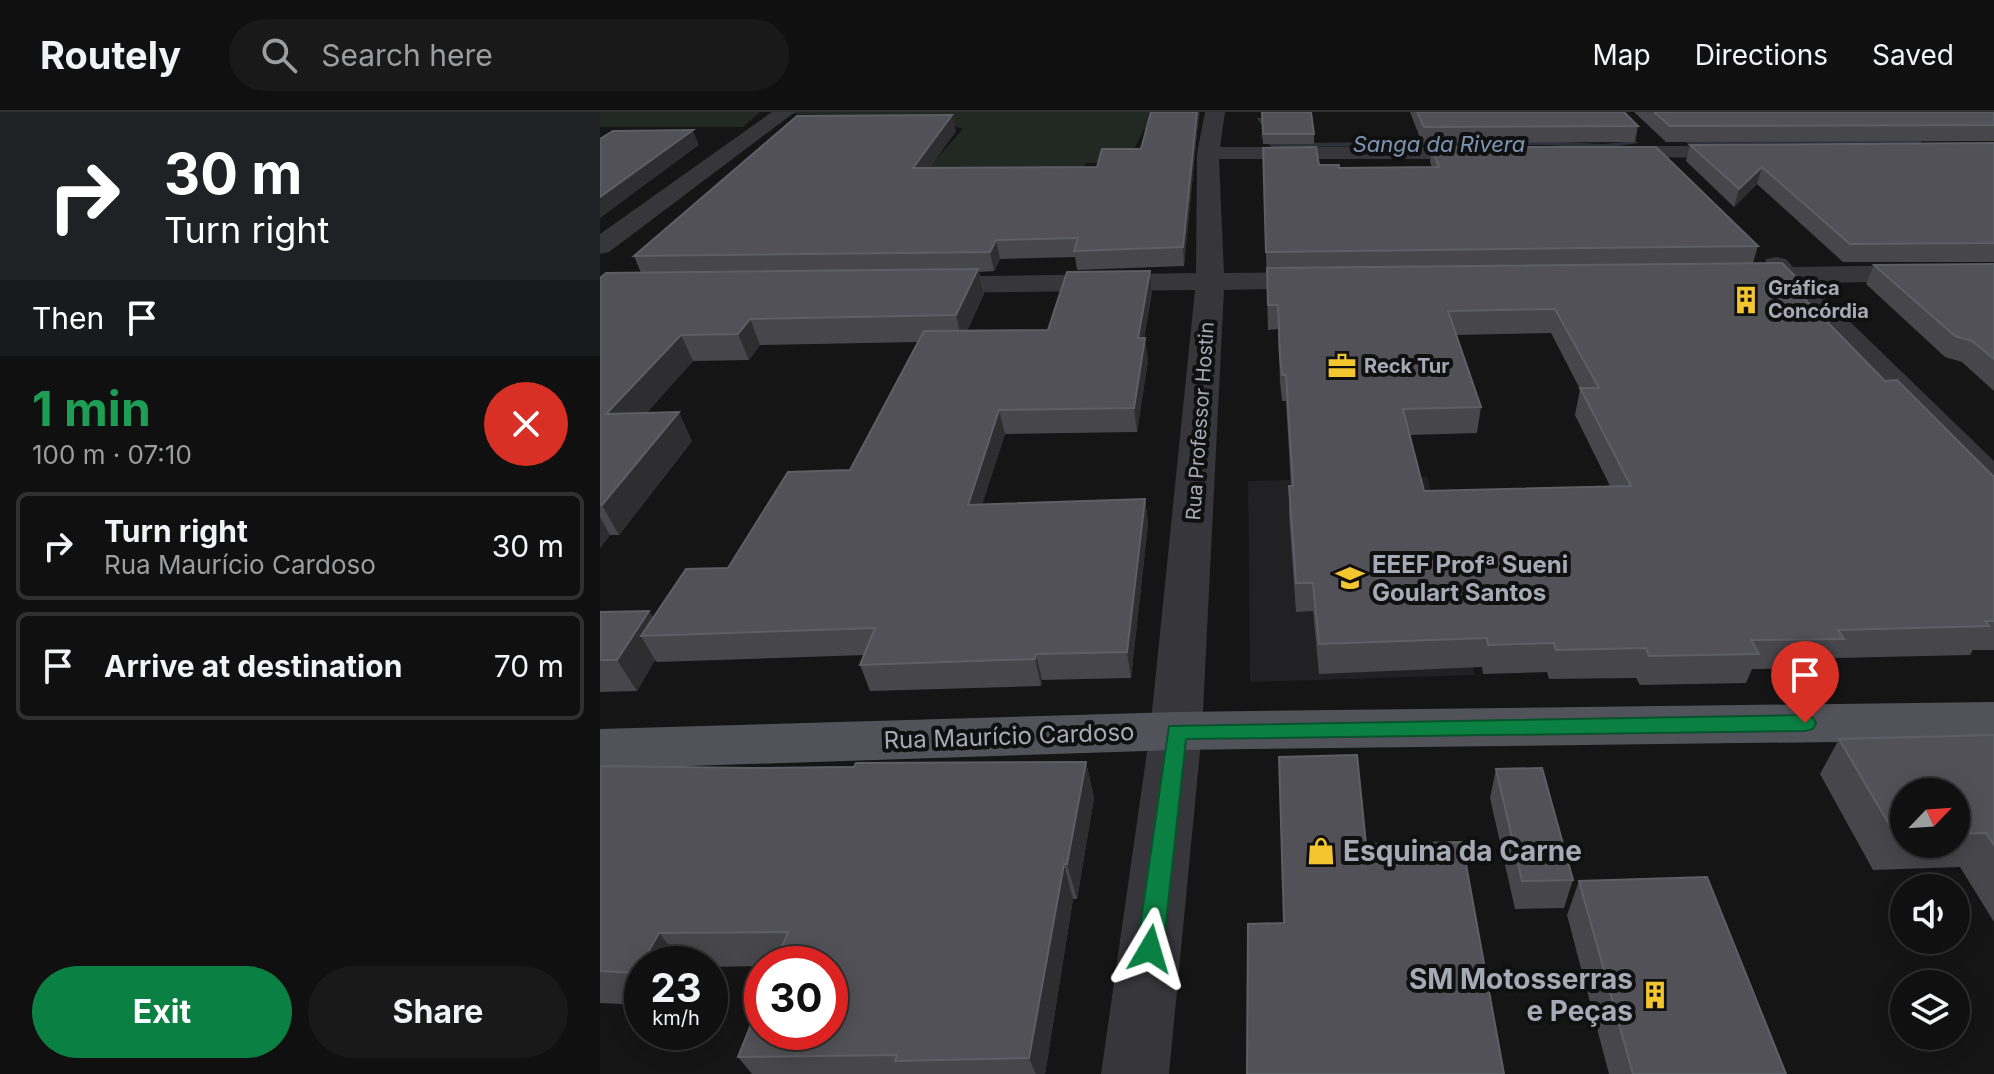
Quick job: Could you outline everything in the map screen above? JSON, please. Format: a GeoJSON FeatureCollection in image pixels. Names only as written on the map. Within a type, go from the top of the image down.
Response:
{"type":"FeatureCollection","features":[{"type":"Feature","properties":{"kind":"main road","name":"Rua Maurício Cardoso"},"geometry":{"type":"LineString","coordinates":[[600,749],[1176,731],[1994,721]]}},
{"type":"Feature","properties":{"kind":"street"},"geometry":{"type":"LineString","coordinates":[[600,246],[785,112]]}},
{"type":"Feature","properties":{"kind":"street","name":"Rua Professor Hostin"},"geometry":{"type":"LineString","coordinates":[[1135,1074],[1176,731],[1210,282],[1211,144],[1215,112]]}},
{"type":"Feature","properties":{"kind":"street"},"geometry":{"type":"LineString","coordinates":[[1211,144],[1498,134]]}},
{"type":"Feature","properties":{"kind":"street"},"geometry":{"type":"LineString","coordinates":[[1588,143],[1644,137],[1767,142]]}},
{"type":"Feature","properties":{"kind":"street"},"geometry":{"type":"LineString","coordinates":[[1644,137],[1691,183]]}},
{"type":"Feature","properties":{"kind":"street"},"geometry":{"type":"LineString","coordinates":[[1211,144],[1519,153]]}},
{"type":"Feature","properties":{"kind":"street"},"geometry":{"type":"LineString","coordinates":[[1755,244],[1994,482]]}},
{"type":"Feature","properties":{"kind":"street"},"geometry":{"type":"LineString","coordinates":[[1709,276],[1994,272]]}},
{"type":"Feature","properties":{"kind":"street"},"geometry":{"type":"LineString","coordinates":[[899,285],[1350,280]]}},
{"type":"Feature","properties":{"kind":"shaded area"},"geometry":{"type":"Polygon","coordinates":[[[600,112],[760,112],[743,127],[600,127],[600,112]]]}},
{"type":"Feature","properties":{"kind":"shaded area"},"geometry":{"type":"Polygon","coordinates":[[[1200,112],[1198,129],[1144,129],[1128,162],[1086,163],[1075,182],[915,183],[963,129],[948,123],[952,117],[784,114],[1200,112]]]}},
{"type":"Feature","properties":{"kind":"shaded area","name":"EEEF Profª Sueni Goulart Santos"},"geometry":{"type":"Polygon","coordinates":[[[1427,477],[1475,675],[1250,682],[1248,481],[1427,477]]]}},
{"type":"Feature","properties":{"kind":"building"},"geometry":{"type":"Polygon","coordinates":[[[1151,112],[1197,112],[1183,247],[1074,251],[1078,238],[996,240],[990,252],[634,256],[797,116],[952,115],[913,168],[1097,167],[1102,149],[1141,149],[1151,112]]]}},
{"type":"Feature","properties":{"kind":"building"},"geometry":{"type":"Polygon","coordinates":[[[1262,112],[1311,112],[1314,134],[1263,134],[1262,112]]]}},
{"type":"Feature","properties":{"kind":"building"},"geometry":{"type":"Polygon","coordinates":[[[1417,112],[1624,112],[1638,126],[1424,127],[1417,112]]]}},
{"type":"Feature","properties":{"kind":"building"},"geometry":{"type":"Polygon","coordinates":[[[1654,112],[1994,112],[1994,125],[1670,126],[1654,112]]]}},
{"type":"Feature","properties":{"kind":"building"},"geometry":{"type":"Polygon","coordinates":[[[693,130],[600,197],[600,139],[613,131],[693,130]]]}},
{"type":"Feature","properties":{"kind":"building"},"geometry":{"type":"Polygon","coordinates":[[[1994,143],[1994,243],[1850,244],[1762,167],[1739,189],[1690,145],[1994,143]]]}},
{"type":"Feature","properties":{"kind":"building"},"geometry":{"type":"Polygon","coordinates":[[[1316,147],[1319,165],[1339,165],[1339,168],[1439,167],[1431,147],[1656,147],[1758,246],[1266,252],[1263,148],[1316,147]]]}},
{"type":"Feature","properties":{"kind":"building"},"geometry":{"type":"Polygon","coordinates":[[[1782,263],[1802,283],[1789,283],[1885,381],[1897,380],[1994,477],[1994,621],[1985,621],[1989,626],[1838,630],[1844,639],[1751,640],[1759,654],[1649,656],[1646,648],[1556,650],[1554,643],[1488,645],[1487,638],[1319,644],[1313,583],[1296,583],[1286,375],[1282,375],[1278,305],[1268,305],[1267,268],[1782,263]],[[1555,309],[1448,311],[1481,407],[1403,409],[1424,491],[1631,486],[1580,388],[1599,388],[1555,309]]]}},
{"type":"Feature","properties":{"kind":"building"},"geometry":{"type":"Polygon","coordinates":[[[1994,264],[1994,359],[1972,341],[1955,336],[1874,265],[1994,264]]]}},
{"type":"Feature","properties":{"kind":"building"},"geometry":{"type":"Polygon","coordinates":[[[978,269],[956,315],[750,319],[738,334],[681,335],[606,414],[679,412],[600,505],[600,278],[606,273],[978,269]]]}},
{"type":"Feature","properties":{"kind":"building"},"geometry":{"type":"Polygon","coordinates":[[[1150,271],[1138,338],[1145,338],[1134,408],[999,410],[968,505],[1145,499],[1127,652],[1036,654],[1035,659],[860,665],[875,628],[641,636],[686,569],[728,568],[788,472],[850,470],[924,331],[1048,330],[1067,272],[1150,271]]]}},
{"type":"Feature","properties":{"kind":"building"},"geometry":{"type":"Polygon","coordinates":[[[649,611],[617,660],[600,660],[600,612],[649,611]]]}},
{"type":"Feature","properties":{"kind":"building"},"geometry":{"type":"Polygon","coordinates":[[[1994,735],[1994,845],[1986,833],[1970,834],[1970,778],[1890,778],[1890,826],[1839,739],[1994,735]]]}},
{"type":"Feature","properties":{"kind":"building"},"geometry":{"type":"Polygon","coordinates":[[[1357,755],[1366,844],[1462,842],[1504,1074],[1247,1074],[1248,924],[1284,923],[1279,757],[1357,755]]]}},
{"type":"Feature","properties":{"kind":"building"},"geometry":{"type":"Polygon","coordinates":[[[1086,762],[1029,1058],[895,1061],[897,1055],[738,1057],[744,1042],[744,1050],[848,1050],[848,946],[782,946],[788,932],[659,933],[652,946],[624,946],[624,972],[600,971],[600,766],[854,767],[856,763],[1086,762]]]}},
{"type":"Feature","properties":{"kind":"building"},"geometry":{"type":"Polygon","coordinates":[[[1542,768],[1573,880],[1522,881],[1496,769],[1542,768]]]}},
{"type":"Feature","properties":{"kind":"building","name":"SM Motosserras e Peças"},"geometry":{"type":"Polygon","coordinates":[[[1707,877],[1786,1074],[1633,1074],[1579,881],[1707,877]]]}},
{"type":"Feature","properties":{"kind":"waterway","name":"Sanga da Rivera"},"geometry":{"type":"LineString","coordinates":[[1260,120],[1267,126],[1265,138],[1272,145],[1543,143],[1603,146],[1635,143]]}},
{"type":"Feature","properties":{"kind":"waterway","name":"Sanga da Rivera"},"geometry":{"type":"LineString","coordinates":[[1689,142],[1919,141]]}},
{"type":"Feature","properties":{"kind":"place","name":"Gráfica Concórdia"},"geometry":{"type":"Point","coordinates":[1746,300]}},
{"type":"Feature","properties":{"kind":"place","name":"Reck Tur"},"geometry":{"type":"Point","coordinates":[1342,366]}},
{"type":"Feature","properties":{"kind":"place","name":"EEEF Profª Sueni Goulart Santos"},"geometry":{"type":"Point","coordinates":[1350,578]}},
{"type":"Feature","properties":{"kind":"place","name":"Esquina da Carne"},"geometry":{"type":"Point","coordinates":[1321,851]}},
{"type":"Feature","properties":{"kind":"place","name":"SM Motosserras e Peças"},"geometry":{"type":"Point","coordinates":[1655,995]}},
{"type":"Feature","properties":{"kind":"route"},"geometry":{"type":"LineString","coordinates":[[1150,949],[1176,731],[1805,723]]}}]}
